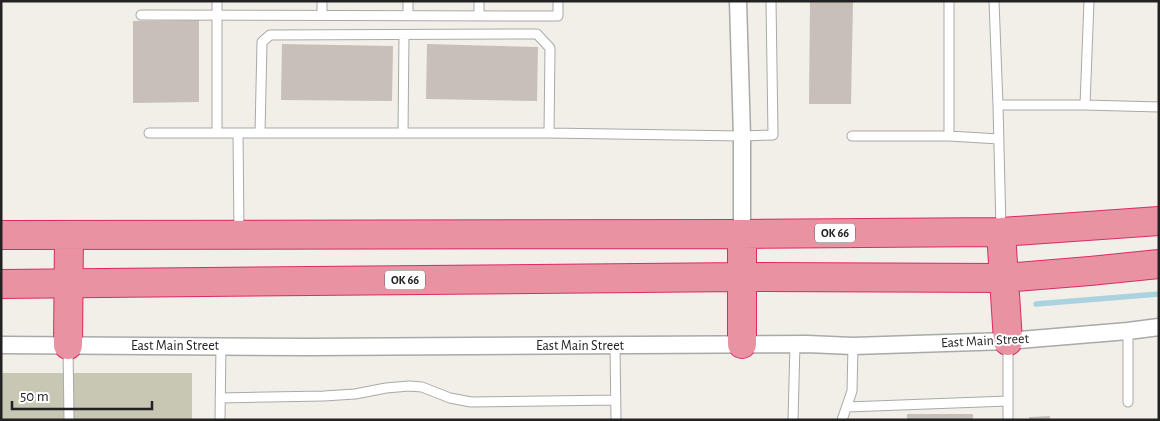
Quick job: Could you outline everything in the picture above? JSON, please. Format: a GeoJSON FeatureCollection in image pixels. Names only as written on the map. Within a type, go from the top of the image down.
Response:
{"type":"FeatureCollection","features":[{"type":"Feature","properties":{"kind":"highway","name":"OK 66"},"geometry":{"type":"LineString","coordinates":[[1,235],[1001,232],[1159,221]]}},
{"type":"Feature","properties":{"kind":"highway"},"geometry":{"type":"LineString","coordinates":[[1001,232],[1008,341]]}},
{"type":"Feature","properties":{"kind":"highway"},"geometry":{"type":"LineString","coordinates":[[742,234],[742,344]]}},
{"type":"Feature","properties":{"kind":"highway"},"geometry":{"type":"LineString","coordinates":[[68,345],[69,235]]}},
{"type":"Feature","properties":{"kind":"highway","name":"OK 66"},"geometry":{"type":"LineString","coordinates":[[1,284],[742,277],[1003,278],[1159,264]]}},
{"type":"Feature","properties":{"kind":"street"},"geometry":{"type":"LineString","coordinates":[[738,1],[742,136],[742,234]]}},
{"type":"Feature","properties":{"kind":"street","name":"East Main Street"},"geometry":{"type":"LineString","coordinates":[[1,345],[615,346],[795,344],[853,346],[1008,341],[1128,331],[1159,326]]}},
{"type":"Feature","properties":{"kind":"lane"},"geometry":{"type":"LineString","coordinates":[[217,1],[217,133]]}},
{"type":"Feature","properties":{"kind":"lane"},"geometry":{"type":"LineString","coordinates":[[322,1],[322,15]]}},
{"type":"Feature","properties":{"kind":"lane"},"geometry":{"type":"LineString","coordinates":[[408,1],[408,15]]}},
{"type":"Feature","properties":{"kind":"lane"},"geometry":{"type":"LineString","coordinates":[[478,16],[479,1]]}},
{"type":"Feature","properties":{"kind":"lane"},"geometry":{"type":"LineString","coordinates":[[141,15],[558,16],[558,1]]}},
{"type":"Feature","properties":{"kind":"lane"},"geometry":{"type":"LineString","coordinates":[[149,133],[773,135],[771,1]]}},
{"type":"Feature","properties":{"kind":"lane"},"geometry":{"type":"LineString","coordinates":[[949,1],[949,136]]}},
{"type":"Feature","properties":{"kind":"lane"},"geometry":{"type":"LineString","coordinates":[[994,1],[1001,232]]}},
{"type":"Feature","properties":{"kind":"lane"},"geometry":{"type":"LineString","coordinates":[[1085,105],[1089,1]]}},
{"type":"Feature","properties":{"kind":"lane"},"geometry":{"type":"LineString","coordinates":[[260,133],[262,42],[270,35],[537,34],[550,48],[549,133]]}},
{"type":"Feature","properties":{"kind":"lane"},"geometry":{"type":"LineString","coordinates":[[403,133],[404,35]]}},
{"type":"Feature","properties":{"kind":"lane"},"geometry":{"type":"LineString","coordinates":[[998,105],[1159,107]]}},
{"type":"Feature","properties":{"kind":"lane"},"geometry":{"type":"LineString","coordinates":[[238,133],[239,235]]}},
{"type":"Feature","properties":{"kind":"lane"},"geometry":{"type":"LineString","coordinates":[[852,136],[949,136],[999,139]]}},
{"type":"Feature","properties":{"kind":"lane"},"geometry":{"type":"LineString","coordinates":[[1128,331],[1128,402]]}},
{"type":"Feature","properties":{"kind":"lane"},"geometry":{"type":"LineString","coordinates":[[1008,341],[1008,420]]}},
{"type":"Feature","properties":{"kind":"lane"},"geometry":{"type":"LineString","coordinates":[[793,420],[795,344]]}},
{"type":"Feature","properties":{"kind":"lane"},"geometry":{"type":"LineString","coordinates":[[68,345],[68,420]]}},
{"type":"Feature","properties":{"kind":"lane"},"geometry":{"type":"LineString","coordinates":[[220,420],[221,346]]}},
{"type":"Feature","properties":{"kind":"lane"},"geometry":{"type":"LineString","coordinates":[[615,346],[616,420]]}},
{"type":"Feature","properties":{"kind":"lane"},"geometry":{"type":"LineString","coordinates":[[842,420],[852,392],[853,346]]}},
{"type":"Feature","properties":{"kind":"lane"},"geometry":{"type":"LineString","coordinates":[[220,398],[332,396],[409,386],[422,387],[450,398],[471,402],[616,400]]}},
{"type":"Feature","properties":{"kind":"lane"},"geometry":{"type":"LineString","coordinates":[[847,407],[1008,401]]}},
{"type":"Feature","properties":{"kind":"shaded area"},"geometry":{"type":"Polygon","coordinates":[[[1,373],[192,373],[192,420],[1,420],[1,373]]]}},
{"type":"Feature","properties":{"kind":"building"},"geometry":{"type":"Polygon","coordinates":[[[810,1],[853,1],[851,104],[809,104],[810,1]]]}},
{"type":"Feature","properties":{"kind":"building"},"geometry":{"type":"Polygon","coordinates":[[[199,20],[199,102],[133,103],[133,21],[199,20]]]}},
{"type":"Feature","properties":{"kind":"building"},"geometry":{"type":"Polygon","coordinates":[[[282,44],[393,46],[392,101],[281,100],[282,44]]]}},
{"type":"Feature","properties":{"kind":"building"},"geometry":{"type":"Polygon","coordinates":[[[427,44],[538,47],[537,101],[426,99],[427,44]]]}},
{"type":"Feature","properties":{"kind":"building"},"geometry":{"type":"Polygon","coordinates":[[[907,414],[973,414],[973,420],[907,420],[907,414]]]}},
{"type":"Feature","properties":{"kind":"building"},"geometry":{"type":"Polygon","coordinates":[[[1050,416],[1050,420],[1029,420],[1029,417],[1050,416]]]}},
{"type":"Feature","properties":{"kind":"waterway"},"geometry":{"type":"LineString","coordinates":[[1036,304],[1159,294]]}}]}
